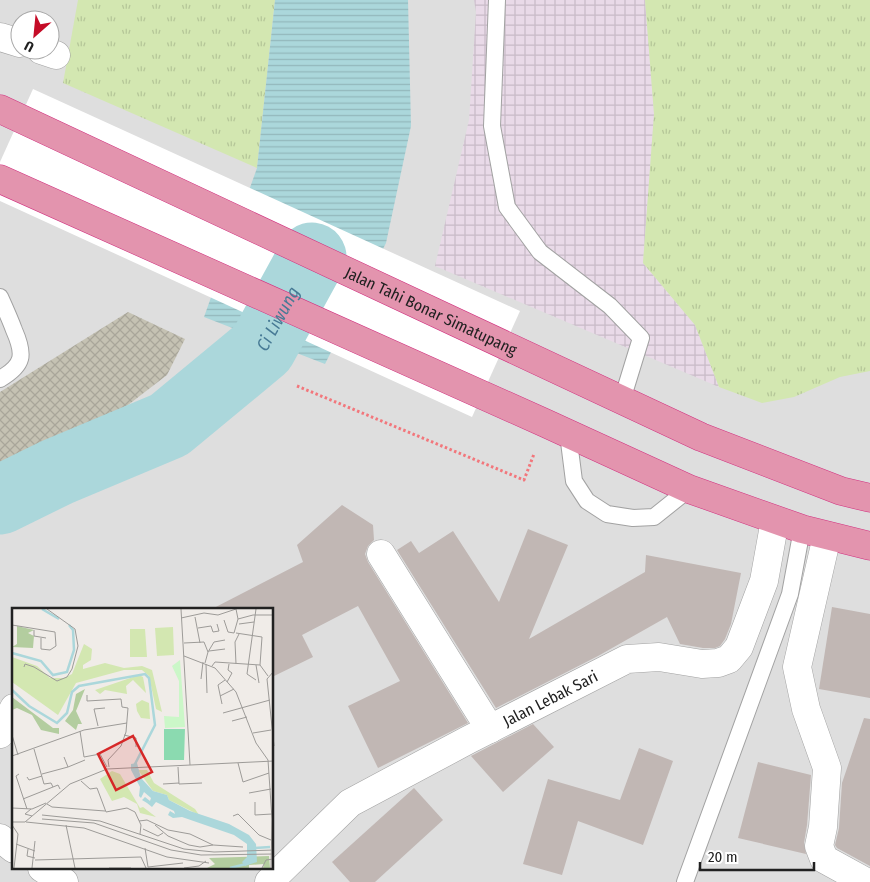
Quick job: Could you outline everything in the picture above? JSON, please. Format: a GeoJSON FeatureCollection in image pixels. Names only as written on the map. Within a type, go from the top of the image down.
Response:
{"type":"FeatureCollection","features":[{"type":"Feature","properties":{"kind":"highway","name":"Jalan Tahi Bonar Simatupang"},"geometry":{"type":"LineString","coordinates":[[11,114],[701,437],[841,491],[870,498]]}},
{"type":"Feature","properties":{"kind":"highway"},"geometry":{"type":"LineString","coordinates":[[4,180],[689,489],[775,520],[870,546]]}},
{"type":"Feature","properties":{"kind":"street","name":"Jalan Lebak Sari"},"geometry":{"type":"LineString","coordinates":[[269,882],[350,804],[490,729],[627,660],[659,657],[702,664],[718,663],[729,659],[739,647],[764,581],[775,520]]}},
{"type":"Feature","properties":{"kind":"street"},"geometry":{"type":"LineString","coordinates":[[814,532],[797,667],[806,709],[826,768],[823,827],[819,846],[824,859],[866,882]]}},
{"type":"Feature","properties":{"kind":"street"},"geometry":{"type":"LineString","coordinates":[[381,554],[490,729]]}},
{"type":"Feature","properties":{"kind":"street"},"geometry":{"type":"LineString","coordinates":[[0,734],[12,712]]}},
{"type":"Feature","properties":{"kind":"street"},"geometry":{"type":"LineString","coordinates":[[0,838],[12,847]]}},
{"type":"Feature","properties":{"kind":"street"},"geometry":{"type":"LineString","coordinates":[[45,870],[64,882]]}},
{"type":"Feature","properties":{"kind":"lane"},"geometry":{"type":"LineString","coordinates":[[497,0],[492,126],[507,207],[540,252],[610,306],[642,338],[622,400]]}},
{"type":"Feature","properties":{"kind":"lane"},"geometry":{"type":"LineString","coordinates":[[0,297],[21,345],[21,359],[12,372],[0,379]]}},
{"type":"Feature","properties":{"kind":"lane"},"geometry":{"type":"LineString","coordinates":[[557,428],[574,481],[587,501],[607,514],[633,518],[654,517],[689,489]]}},
{"type":"Feature","properties":{"kind":"lane"},"geometry":{"type":"LineString","coordinates":[[685,882],[814,532]]}},
{"type":"Feature","properties":{"kind":"path"},"geometry":{"type":"LineString","coordinates":[[297,386],[524,480],[557,428]]}},
{"type":"Feature","properties":{"kind":"shaded area"},"geometry":{"type":"Polygon","coordinates":[[[0,0],[870,0],[870,882],[0,882],[0,0]]]}},
{"type":"Feature","properties":{"kind":"shaded area"},"geometry":{"type":"Polygon","coordinates":[[[474,0],[645,0],[654,114],[643,263],[695,325],[719,387],[435,266],[469,120],[476,12],[474,0]]]}},
{"type":"Feature","properties":{"kind":"shaded area"},"geometry":{"type":"Polygon","coordinates":[[[128,312],[185,339],[167,375],[128,405],[0,478],[0,392],[128,312]]]}},
{"type":"Feature","properties":{"kind":"green space"},"geometry":{"type":"Polygon","coordinates":[[[78,0],[275,0],[257,168],[63,83],[78,0]]]}},
{"type":"Feature","properties":{"kind":"green space"},"geometry":{"type":"Polygon","coordinates":[[[645,0],[870,0],[870,371],[840,377],[794,397],[762,403],[719,387],[695,325],[643,263],[654,114],[645,0]]]}},
{"type":"Feature","properties":{"kind":"water"},"geometry":{"type":"Polygon","coordinates":[[[275,0],[408,0],[411,126],[386,243],[325,364],[204,317],[257,168],[275,0]]]}},
{"type":"Feature","properties":{"kind":"pier"},"geometry":{"type":"Polygon","coordinates":[[[33,89],[520,311],[472,417],[0,201],[0,162],[33,89]]]}},
{"type":"Feature","properties":{"kind":"building"},"geometry":{"type":"Polygon","coordinates":[[[342,505],[373,525],[374,540],[368,546],[365,554],[368,562],[468,723],[378,768],[348,706],[400,681],[358,606],[302,635],[313,657],[274,676],[274,608],[214,608],[303,562],[297,545],[342,505]]]}},
{"type":"Feature","properties":{"kind":"building"},"geometry":{"type":"Polygon","coordinates":[[[528,529],[568,545],[529,639],[645,572],[646,555],[741,573],[731,624],[725,639],[720,646],[715,648],[680,644],[667,617],[598,656],[496,708],[397,550],[411,541],[419,553],[453,531],[499,602],[528,529]]]}},
{"type":"Feature","properties":{"kind":"building"},"geometry":{"type":"Polygon","coordinates":[[[832,607],[870,614],[870,698],[819,689],[832,607]]]}},
{"type":"Feature","properties":{"kind":"building"},"geometry":{"type":"Polygon","coordinates":[[[864,718],[870,719],[870,866],[837,848],[835,845],[839,828],[842,783],[864,718]]]}},
{"type":"Feature","properties":{"kind":"building"},"geometry":{"type":"Polygon","coordinates":[[[533,724],[554,747],[503,792],[471,756],[533,724]]]}},
{"type":"Feature","properties":{"kind":"building"},"geometry":{"type":"Polygon","coordinates":[[[639,748],[673,761],[643,845],[578,821],[562,875],[523,864],[548,779],[620,800],[639,748]]]}},
{"type":"Feature","properties":{"kind":"building"},"geometry":{"type":"Polygon","coordinates":[[[758,762],[811,775],[804,843],[806,854],[738,838],[758,762]]]}},
{"type":"Feature","properties":{"kind":"building"},"geometry":{"type":"Polygon","coordinates":[[[414,788],[443,820],[375,882],[350,882],[332,862],[414,788]]]}},
{"type":"Feature","properties":{"kind":"waterway","name":"Ci Liwung"},"geometry":{"type":"LineString","coordinates":[[0,500],[57,472],[169,425],[262,348],[312,257]]}}]}
